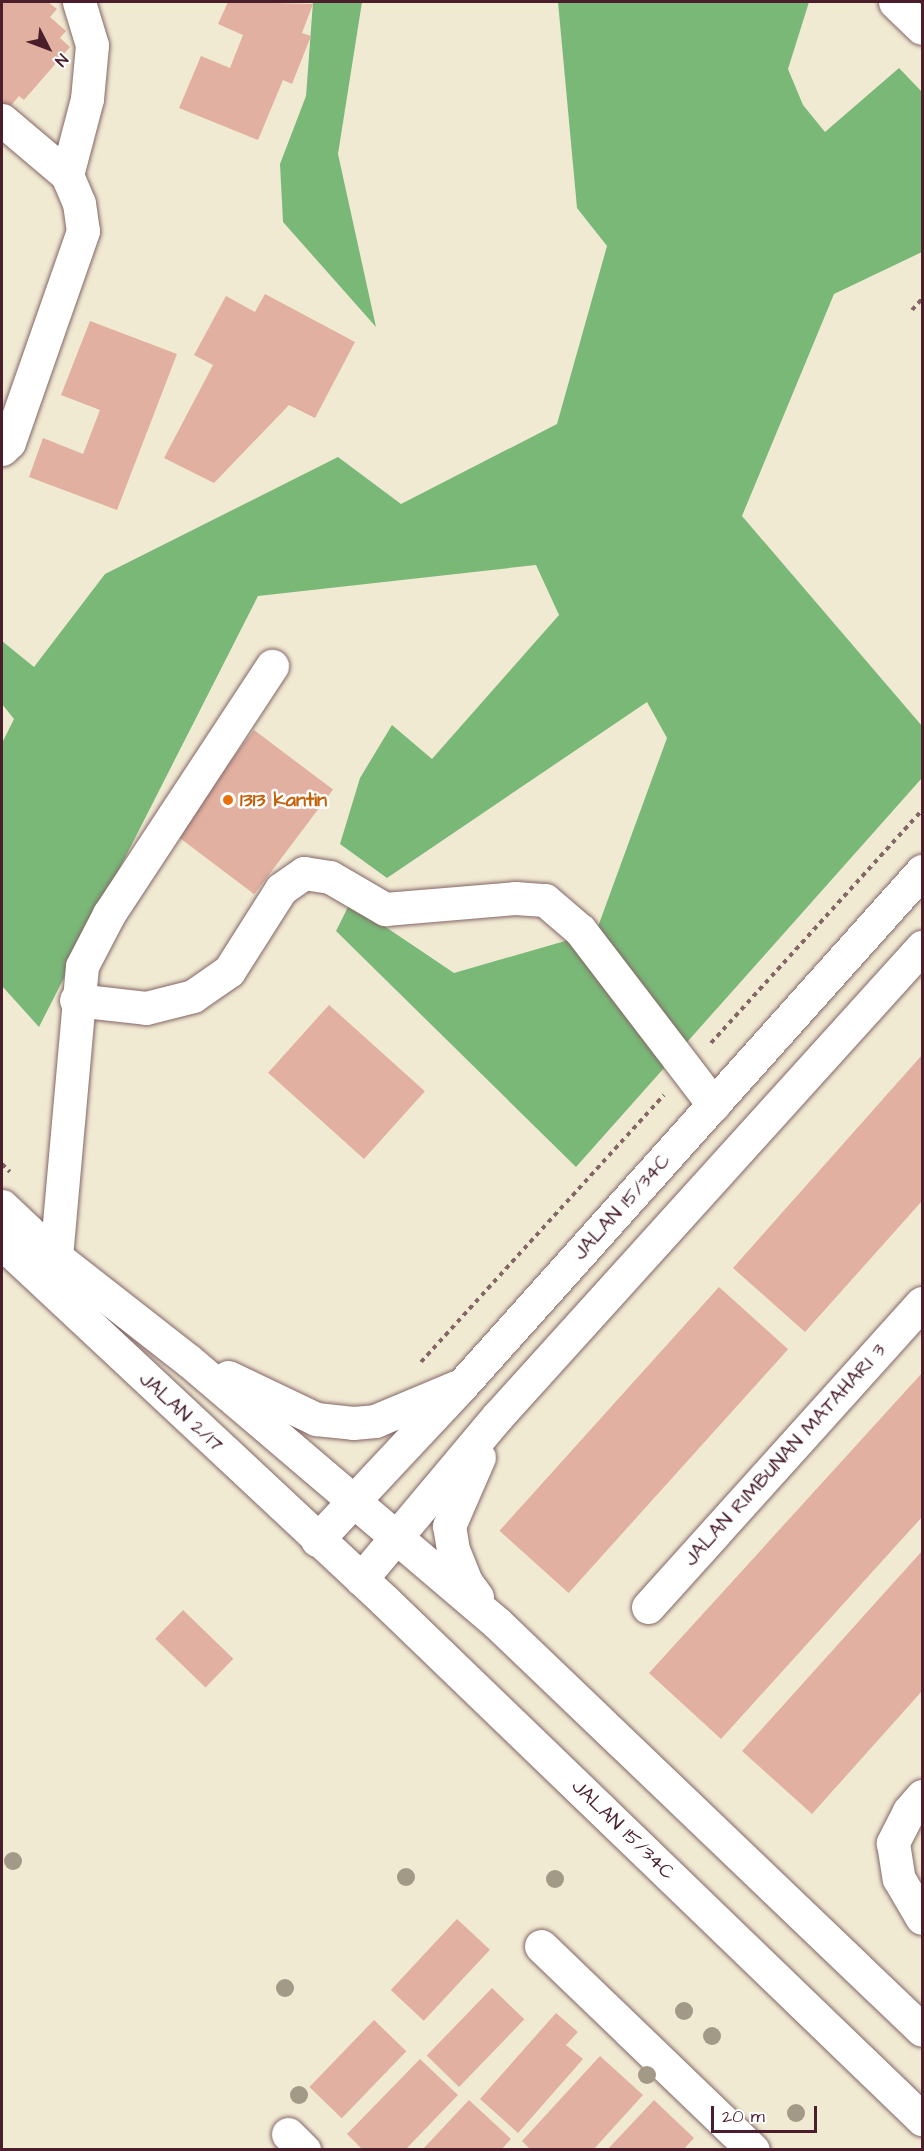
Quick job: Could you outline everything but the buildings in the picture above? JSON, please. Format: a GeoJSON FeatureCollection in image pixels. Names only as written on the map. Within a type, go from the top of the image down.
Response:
{"type":"FeatureCollection","features":[{"type":"Feature","properties":{"kind":"street"},"geometry":{"type":"LineString","coordinates":[[67,175],[87,99],[92,45],[79,2]]}},
{"type":"Feature","properties":{"kind":"street"},"geometry":{"type":"LineString","coordinates":[[895,2],[922,28]]}},
{"type":"Feature","properties":{"kind":"street"},"geometry":{"type":"LineString","coordinates":[[2,120],[67,175],[79,203],[83,231],[9,442],[2,449]]}},
{"type":"Feature","properties":{"kind":"street"},"geometry":{"type":"LineString","coordinates":[[56,1257],[76,1000],[82,966],[109,914],[272,666]]}},
{"type":"Feature","properties":{"kind":"street","name":"JALAN 15/34C"},"geometry":{"type":"LineString","coordinates":[[317,1540],[462,1385],[922,871]]}},
{"type":"Feature","properties":{"kind":"street"},"geometry":{"type":"LineString","coordinates":[[76,1000],[146,1008],[193,996],[229,971],[281,889],[304,873],[330,877],[385,909],[515,898],[545,900],[580,930],[714,1105]]}},
{"type":"Feature","properties":{"kind":"street"},"geometry":{"type":"LineString","coordinates":[[362,1579],[497,1418],[922,947]]}},
{"type":"Feature","properties":{"kind":"street"},"geometry":{"type":"LineString","coordinates":[[10,1193],[56,1257],[154,1336],[188,1359],[356,1500],[396,1538],[497,1623],[922,2030]]}},
{"type":"Feature","properties":{"kind":"street","name":"JALAN 2/17"},"geometry":{"type":"LineString","coordinates":[[2,1243],[317,1540],[362,1579]]}},
{"type":"Feature","properties":{"kind":"street","name":"JALAN RIMBUNAN MATAHARI 3"},"geometry":{"type":"LineString","coordinates":[[648,1607],[922,1303]]}},
{"type":"Feature","properties":{"kind":"street"},"geometry":{"type":"LineString","coordinates":[[188,1359],[316,1419],[353,1423],[375,1421],[462,1385]]}},
{"type":"Feature","properties":{"kind":"street"},"geometry":{"type":"LineString","coordinates":[[497,1418],[449,1526],[453,1550],[466,1582],[497,1623]]}},
{"type":"Feature","properties":{"kind":"street","name":"JALAN 15/34C"},"geometry":{"type":"LineString","coordinates":[[362,1579],[922,2119]]}},
{"type":"Feature","properties":{"kind":"street"},"geometry":{"type":"LineString","coordinates":[[918,1914],[898,1879],[893,1843],[909,1810],[922,1796]]}},
{"type":"Feature","properties":{"kind":"street"},"geometry":{"type":"LineString","coordinates":[[541,1946],[753,2150]]}},
{"type":"Feature","properties":{"kind":"path"},"geometry":{"type":"LineString","coordinates":[[912,310],[922,299]]}},
{"type":"Feature","properties":{"kind":"path"},"geometry":{"type":"LineString","coordinates":[[418,1365],[922,810]]}},
{"type":"Feature","properties":{"kind":"path"},"geometry":{"type":"LineString","coordinates":[[2,1164],[10,1193]]}},
{"type":"Feature","properties":{"kind":"green space"},"geometry":{"type":"Polygon","coordinates":[[[313,2],[362,2],[338,154],[376,327],[283,222],[280,164],[306,96],[313,2]]]}},
{"type":"Feature","properties":{"kind":"green space"},"geometry":{"type":"Polygon","coordinates":[[[558,2],[809,2],[788,69],[803,105],[825,132],[899,68],[922,92],[922,252],[834,294],[742,516],[922,726],[922,778],[576,1167],[336,931],[350,903],[454,973],[596,932],[667,738],[647,702],[387,878],[340,844],[360,778],[392,725],[432,759],[559,615],[536,565],[258,596],[39,1027],[2,986],[2,743],[14,719],[2,704],[2,641],[34,667],[105,574],[338,457],[401,504],[557,424],[607,246],[577,208],[558,2]]]}},
{"type":"Feature","properties":{"kind":"place","name":"1313 kantin"},"geometry":{"type":"Point","coordinates":[228,800]}}]}
